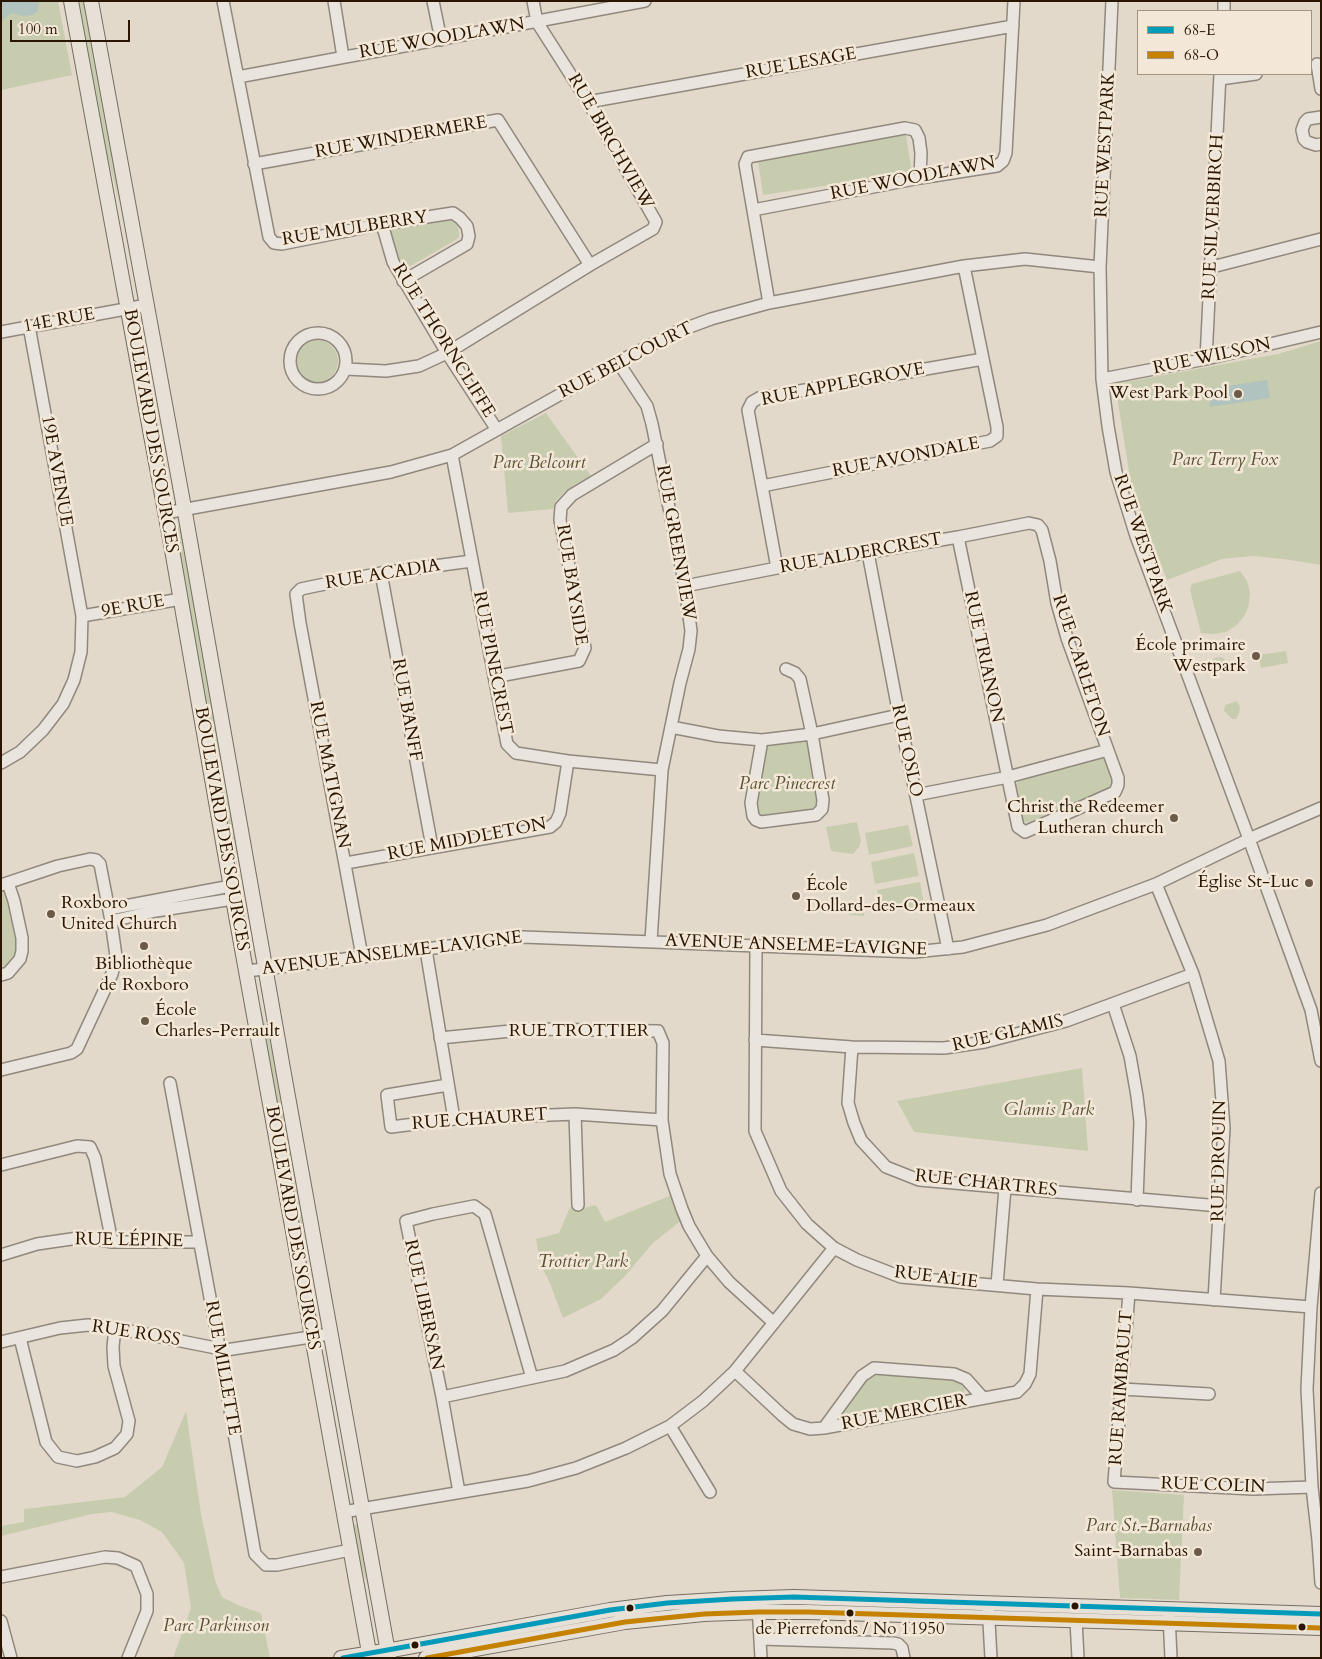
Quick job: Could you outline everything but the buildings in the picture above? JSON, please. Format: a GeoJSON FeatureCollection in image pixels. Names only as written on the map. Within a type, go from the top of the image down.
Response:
{"type":"FeatureCollection","features":[{"type":"Feature","properties":{"kind":"main road","name":"BOULEVARD DES SOURCES"},"geometry":{"type":"LineString","coordinates":[[71,1],[181,599],[369,1656]]}},
{"type":"Feature","properties":{"kind":"main road","name":"BOULEVARD DES SOURCES"},"geometry":{"type":"LineString","coordinates":[[91,1],[389,1654]]}},
{"type":"Feature","properties":{"kind":"main road"},"geometry":{"type":"LineString","coordinates":[[209,758],[218,762],[225,787],[236,800]]}},
{"type":"Feature","properties":{"kind":"main road"},"geometry":{"type":"LineString","coordinates":[[341,1658],[389,1654],[610,1610],[692,1601],[758,1598],[989,1611],[1076,1620],[1321,1628]]}},
{"type":"Feature","properties":{"kind":"main road"},"geometry":{"type":"LineString","coordinates":[[426,1658],[626,1622],[704,1614],[1170,1609],[1321,1614]]}},
{"type":"Feature","properties":{"kind":"street","name":"RUE MULBERRY"},"geometry":{"type":"LineString","coordinates":[[223,1],[269,237],[274,243],[282,244],[382,224],[453,214],[460,218],[467,226],[469,236],[467,244],[404,280]]}},
{"type":"Feature","properties":{"kind":"street"},"geometry":{"type":"LineString","coordinates":[[334,1],[343,57]]}},
{"type":"Feature","properties":{"kind":"street"},"geometry":{"type":"LineString","coordinates":[[433,1],[441,40]]}},
{"type":"Feature","properties":{"kind":"street","name":"RUE BIRCHVIEW"},"geometry":{"type":"LineString","coordinates":[[346,369],[386,372],[419,366],[447,353],[590,265],[653,229],[656,222],[588,102],[537,22],[533,1]]}},
{"type":"Feature","properties":{"kind":"street","name":"RUE WOODLAWN"},"geometry":{"type":"LineString","coordinates":[[238,76],[537,22],[624,3],[645,1]]}},
{"type":"Feature","properties":{"kind":"street","name":"RUE WOODLAWN"},"geometry":{"type":"LineString","coordinates":[[753,210],[920,178],[997,166],[1003,161],[1006,153],[1014,1]]}},
{"type":"Feature","properties":{"kind":"street","name":"RUE WESTPARK"},"geometry":{"type":"LineString","coordinates":[[1112,1],[1100,267],[1102,379],[1116,472],[1136,536],[1311,1010],[1321,1062]]}},
{"type":"Feature","properties":{"kind":"street","name":"RUE LESAGE"},"geometry":{"type":"LineString","coordinates":[[588,102],[1013,26]]}},
{"type":"Feature","properties":{"kind":"street"},"geometry":{"type":"LineString","coordinates":[[1316,64],[1321,89]]}},
{"type":"Feature","properties":{"kind":"street"},"geometry":{"type":"LineString","coordinates":[[1220,76],[1238,75]]}},
{"type":"Feature","properties":{"kind":"street","name":"RUE SILVERBIRCH"},"geometry":{"type":"LineString","coordinates":[[1206,359],[1220,76]]}},
{"type":"Feature","properties":{"kind":"street"},"geometry":{"type":"LineString","coordinates":[[1321,117],[1308,119],[1302,126],[1304,139],[1307,142],[1316,145],[1321,144]]}},
{"type":"Feature","properties":{"kind":"street","name":"RUE WINDERMERE"},"geometry":{"type":"LineString","coordinates":[[254,164],[498,120],[590,265]]}},
{"type":"Feature","properties":{"kind":"street"},"geometry":{"type":"LineString","coordinates":[[769,303],[745,164],[748,157],[904,128],[915,130],[919,138],[921,154],[920,178]]}},
{"type":"Feature","properties":{"kind":"street","name":"RUE THORNCLIFFE"},"geometry":{"type":"LineString","coordinates":[[382,224],[393,262],[447,353],[497,430]]}},
{"type":"Feature","properties":{"kind":"street"},"geometry":{"type":"LineString","coordinates":[[1212,266],[1321,240]]}},
{"type":"Feature","properties":{"kind":"street","name":"RUE BELCOURT"},"geometry":{"type":"LineString","coordinates":[[165,513],[392,472],[452,455],[618,362],[676,332],[711,319],[769,303],[964,266],[1025,259],[1100,267]]}},
{"type":"Feature","properties":{"kind":"street","name":"RUE AVONDALE"},"geometry":{"type":"LineString","coordinates":[[762,486],[990,441],[997,436],[997,427],[964,266]]}},
{"type":"Feature","properties":{"kind":"street","name":"14E RUE"},"geometry":{"type":"LineString","coordinates":[[1,332],[147,305]]}},
{"type":"Feature","properties":{"kind":"street","name":"19E AVENUE"},"geometry":{"type":"LineString","coordinates":[[29,326],[82,616]]}},
{"type":"Feature","properties":{"kind":"street"},"geometry":{"type":"LineString","coordinates":[[322,332],[339,341],[345,350],[347,359],[346,369],[336,384],[319,390],[310,388],[295,378],[291,370],[291,352],[296,343],[303,337],[312,333],[322,332]]}},
{"type":"Feature","properties":{"kind":"street","name":"RUE WILSON"},"geometry":{"type":"LineString","coordinates":[[1102,379],[1206,359],[1321,332]]}},
{"type":"Feature","properties":{"kind":"street","name":"RUE APPLEGROVE"},"geometry":{"type":"LineString","coordinates":[[777,568],[748,410],[752,402],[758,398],[983,359]]}},
{"type":"Feature","properties":{"kind":"street","name":"RUE GREENVIEW"},"geometry":{"type":"LineString","coordinates":[[618,362],[647,406],[657,444],[685,586],[691,631],[689,649],[662,770],[651,941]]}},
{"type":"Feature","properties":{"kind":"street","name":"RUE BAYSIDE"},"geometry":{"type":"LineString","coordinates":[[494,677],[579,661],[585,648],[560,520],[561,507],[572,495],[657,444]]}},
{"type":"Feature","properties":{"kind":"street","name":"RUE PINECREST"},"geometry":{"type":"LineString","coordinates":[[452,455],[507,744],[516,753],[568,761],[662,770]]}},
{"type":"Feature","properties":{"kind":"street","name":"RUE ALDERCREST"},"geometry":{"type":"LineString","coordinates":[[685,586],[1029,523],[1038,525]]}},
{"type":"Feature","properties":{"kind":"street","name":"RUE CARLETON"},"geometry":{"type":"LineString","coordinates":[[1008,777],[1018,827],[1025,832],[1115,792],[1118,785],[1118,778],[1067,638],[1057,603],[1042,530],[1038,525]]}},
{"type":"Feature","properties":{"kind":"street","name":"RUE TRIANON"},"geometry":{"type":"LineString","coordinates":[[958,537],[1008,777]]}},
{"type":"Feature","properties":{"kind":"street","name":"RUE OSLO"},"geometry":{"type":"LineString","coordinates":[[868,553],[898,715],[948,949]]}},
{"type":"Feature","properties":{"kind":"street","name":"RUE ACADIA"},"geometry":{"type":"LineString","coordinates":[[296,594],[301,589],[381,573],[472,561]]}},
{"type":"Feature","properties":{"kind":"street","name":"RUE BANFF"},"geometry":{"type":"LineString","coordinates":[[381,573],[432,847]]}},
{"type":"Feature","properties":{"kind":"street","name":"RUE MATIGNAN"},"geometry":{"type":"LineString","coordinates":[[296,594],[362,956]]}},
{"type":"Feature","properties":{"kind":"street","name":"9E RUE"},"geometry":{"type":"LineString","coordinates":[[1,763],[20,752],[43,730],[63,704],[74,680],[81,652],[82,616],[181,599]]}},
{"type":"Feature","properties":{"kind":"street"},"geometry":{"type":"LineString","coordinates":[[762,740],[751,803],[753,816],[761,822],[816,815],[822,808],[823,800],[812,734],[800,679],[795,673],[786,669]]}},
{"type":"Feature","properties":{"kind":"street"},"geometry":{"type":"LineString","coordinates":[[671,727],[718,736],[762,740],[812,734],[898,715]]}},
{"type":"Feature","properties":{"kind":"street","name":"RUE CARLETON"},"geometry":{"type":"LineString","coordinates":[[916,795],[1008,777],[1108,750]]}},
{"type":"Feature","properties":{"kind":"street","name":"RUE MIDDLETON"},"geometry":{"type":"LineString","coordinates":[[346,863],[550,827],[556,822],[560,813],[568,761]]}},
{"type":"Feature","properties":{"kind":"street","name":"AVENUE ANSELME-LAVIGNE"},"geometry":{"type":"LineString","coordinates":[[246,971],[523,937],[914,952],[963,947],[1047,925],[1156,884],[1249,839],[1321,808]]}},
{"type":"Feature","properties":{"kind":"street"},"geometry":{"type":"LineString","coordinates":[[1,975],[8,973],[20,959],[22,951],[22,938],[14,901],[4,884],[58,866],[90,859],[96,860],[100,864],[116,956],[112,974],[77,1049],[70,1053],[1,1070]]}},
{"type":"Feature","properties":{"kind":"street","name":"RUE DROUIN"},"geometry":{"type":"LineString","coordinates":[[1156,884],[1193,974],[1219,1061],[1224,1128],[1214,1300]]}},
{"type":"Feature","properties":{"kind":"street"},"geometry":{"type":"LineString","coordinates":[[108,909],[232,892]]}},
{"type":"Feature","properties":{"kind":"street"},"geometry":{"type":"LineString","coordinates":[[111,921],[232,892]]}},
{"type":"Feature","properties":{"kind":"street","name":"RUE ALIE"},"geometry":{"type":"LineString","coordinates":[[756,946],[754,1131],[781,1191],[807,1224],[834,1248],[857,1260],[901,1277],[1037,1289],[1129,1293],[1310,1307]]}},
{"type":"Feature","properties":{"kind":"street"},"geometry":{"type":"LineString","coordinates":[[426,950],[454,1120]]}},
{"type":"Feature","properties":{"kind":"street","name":"RUE GLAMIS"},"geometry":{"type":"LineString","coordinates":[[755,1040],[852,1048],[944,1048],[985,1042],[1066,1021],[1193,974]]}},
{"type":"Feature","properties":{"kind":"street"},"geometry":{"type":"LineString","coordinates":[[1113,1004],[1130,1056],[1137,1096],[1140,1131],[1136,1200]]}},
{"type":"Feature","properties":{"kind":"street","name":"RUE TROTTIER"},"geometry":{"type":"LineString","coordinates":[[440,1038],[531,1029],[658,1031],[663,1043],[662,1120],[670,1174],[689,1226],[707,1256],[729,1282],[774,1322]]}},
{"type":"Feature","properties":{"kind":"street","name":"RUE CHARTRES"},"geometry":{"type":"LineString","coordinates":[[852,1048],[848,1103],[861,1140],[886,1167],[919,1180],[1220,1206]]}},
{"type":"Feature","properties":{"kind":"street","name":"RUE MILLETTE"},"geometry":{"type":"LineString","coordinates":[[170,1083],[255,1554],[266,1565],[277,1566],[350,1550]]}},
{"type":"Feature","properties":{"kind":"street","name":"RUE CHAURET"},"geometry":{"type":"LineString","coordinates":[[448,1085],[386,1095],[391,1126],[454,1120],[575,1114],[662,1120]]}},
{"type":"Feature","properties":{"kind":"street"},"geometry":{"type":"LineString","coordinates":[[575,1114],[578,1205]]}},
{"type":"Feature","properties":{"kind":"street"},"geometry":{"type":"LineString","coordinates":[[1,1164],[77,1146],[90,1147],[95,1158],[112,1242]]}},
{"type":"Feature","properties":{"kind":"street"},"geometry":{"type":"LineString","coordinates":[[997,1284],[1005,1188]]}},
{"type":"Feature","properties":{"kind":"street"},"geometry":{"type":"LineString","coordinates":[[1321,1193],[1310,1307],[1307,1383],[1312,1487],[1321,1583]]}},
{"type":"Feature","properties":{"kind":"street","name":"RUE LIBERSAN"},"geometry":{"type":"LineString","coordinates":[[459,1492],[442,1397],[406,1221],[474,1206],[485,1214],[532,1378]]}},
{"type":"Feature","properties":{"kind":"street","name":"RUE LÉPINE"},"geometry":{"type":"LineString","coordinates":[[1,1255],[37,1244],[85,1237],[112,1242],[199,1242]]}},
{"type":"Feature","properties":{"kind":"street"},"geometry":{"type":"LineString","coordinates":[[343,1512],[528,1481],[576,1468],[626,1448],[670,1426],[703,1400],[734,1371],[834,1248]]}},
{"type":"Feature","properties":{"kind":"street"},"geometry":{"type":"LineString","coordinates":[[442,1397],[573,1368],[614,1350],[632,1338],[662,1311],[707,1256]]}},
{"type":"Feature","properties":{"kind":"street","name":"RUE MERCIER"},"geometry":{"type":"LineString","coordinates":[[734,1371],[793,1424],[810,1429],[1017,1392],[1025,1384],[1030,1374],[1037,1289]]}},
{"type":"Feature","properties":{"kind":"street","name":"RUE RAIMBAULT"},"geometry":{"type":"LineString","coordinates":[[1114,1482],[1129,1293]]}},
{"type":"Feature","properties":{"kind":"street","name":"RUE ROSS"},"geometry":{"type":"LineString","coordinates":[[1,1342],[60,1328],[88,1325],[115,1328],[230,1350],[330,1334]]}},
{"type":"Feature","properties":{"kind":"street"},"geometry":{"type":"LineString","coordinates":[[20,1338],[46,1442],[58,1457],[77,1461],[95,1457],[115,1448],[127,1434],[129,1421],[114,1366],[115,1328]]}},
{"type":"Feature","properties":{"kind":"street","name":"RUE MERCIER"},"geometry":{"type":"LineString","coordinates":[[824,1428],[862,1376],[874,1368],[954,1374],[966,1379],[983,1398]]}},
{"type":"Feature","properties":{"kind":"street"},"geometry":{"type":"LineString","coordinates":[[1122,1389],[1209,1394]]}},
{"type":"Feature","properties":{"kind":"street"},"geometry":{"type":"LineString","coordinates":[[670,1426],[710,1492]]}},
{"type":"Feature","properties":{"kind":"street","name":"RUE COLIN"},"geometry":{"type":"LineString","coordinates":[[1114,1482],[1253,1489],[1312,1487]]}},
{"type":"Feature","properties":{"kind":"street"},"geometry":{"type":"LineString","coordinates":[[1,1577],[104,1557],[118,1558],[136,1566],[147,1594],[147,1612],[128,1658]]}},
{"type":"Feature","properties":{"kind":"street"},"geometry":{"type":"LineString","coordinates":[[758,1598],[761,1658]]}},
{"type":"Feature","properties":{"kind":"street"},"geometry":{"type":"LineString","coordinates":[[1170,1609],[1171,1658]]}},
{"type":"Feature","properties":{"kind":"street"},"geometry":{"type":"LineString","coordinates":[[989,1611],[991,1658]]}},
{"type":"Feature","properties":{"kind":"street"},"geometry":{"type":"LineString","coordinates":[[1,1620],[11,1658]]}},
{"type":"Feature","properties":{"kind":"street"},"geometry":{"type":"LineString","coordinates":[[1076,1620],[1078,1658]]}},
{"type":"Feature","properties":{"kind":"street"},"geometry":{"type":"LineString","coordinates":[[760,1639],[893,1643],[898,1644],[902,1648],[904,1658]]}},
{"type":"Feature","properties":{"kind":"green space"},"geometry":{"type":"Polygon","coordinates":[[[1,1],[58,1],[72,75],[1,90],[1,1]]]}},
{"type":"Feature","properties":{"kind":"green space"},"geometry":{"type":"Polygon","coordinates":[[[79,1],[84,1],[122,204],[120,204],[106,152],[79,1]]]}},
{"type":"Feature","properties":{"kind":"green space"},"geometry":{"type":"Polygon","coordinates":[[[906,135],[912,173],[763,195],[758,161],[906,135]]]}},
{"type":"Feature","properties":{"kind":"green space"},"geometry":{"type":"Polygon","coordinates":[[[450,218],[456,222],[459,237],[407,268],[398,265],[390,232],[392,229],[450,218]]]}},
{"type":"Feature","properties":{"kind":"green space"},"geometry":{"type":"Polygon","coordinates":[[[317,340],[332,346],[338,361],[332,376],[317,382],[302,376],[296,361],[302,346],[317,340]]]}},
{"type":"Feature","properties":{"kind":"green space","name":"Parc Terry Fox"},"geometry":{"type":"Polygon","coordinates":[[[1321,341],[1321,565],[1253,556],[1222,559],[1167,580],[1132,490],[1115,384],[1278,354],[1321,341]]]}},
{"type":"Feature","properties":{"kind":"green space","name":"Parc Belcourt"},"geometry":{"type":"Polygon","coordinates":[[[546,413],[591,476],[564,492],[556,501],[553,509],[508,513],[501,436],[546,413]]]}},
{"type":"Feature","properties":{"kind":"green space"},"geometry":{"type":"Polygon","coordinates":[[[180,525],[221,757],[215,753],[175,526],[180,525]]]}},
{"type":"Feature","properties":{"kind":"green space"},"geometry":{"type":"Polygon","coordinates":[[[1240,571],[1247,581],[1250,592],[1249,604],[1245,615],[1237,625],[1226,632],[1214,634],[1201,633],[1190,590],[1192,584],[1240,571]]]}},
{"type":"Feature","properties":{"kind":"green space"},"geometry":{"type":"Polygon","coordinates":[[[1286,651],[1288,663],[1261,668],[1259,655],[1286,651]]]}},
{"type":"Feature","properties":{"kind":"green space"},"geometry":{"type":"Polygon","coordinates":[[[1221,657],[1225,659],[1219,665],[1218,674],[1213,676],[1209,667],[1210,662],[1215,658],[1221,657]]]}},
{"type":"Feature","properties":{"kind":"green space"},"geometry":{"type":"Polygon","coordinates":[[[1237,701],[1240,707],[1239,714],[1236,719],[1232,719],[1224,711],[1225,705],[1237,701]]]}},
{"type":"Feature","properties":{"kind":"green space","name":"Parc Pinecrest"},"geometry":{"type":"Polygon","coordinates":[[[808,738],[819,806],[814,811],[761,818],[757,812],[756,802],[763,747],[808,738]]]}},
{"type":"Feature","properties":{"kind":"green space"},"geometry":{"type":"Polygon","coordinates":[[[1097,758],[1103,758],[1107,761],[1113,780],[1112,786],[1027,823],[1020,818],[1015,788],[1018,781],[1097,758]]]}},
{"type":"Feature","properties":{"kind":"green space"},"geometry":{"type":"Polygon","coordinates":[[[222,785],[228,800],[239,858],[237,858],[225,814],[220,786],[222,785]]]}},
{"type":"Feature","properties":{"kind":"green space"},"geometry":{"type":"Polygon","coordinates":[[[857,822],[861,841],[853,854],[831,851],[826,827],[857,822]]]}},
{"type":"Feature","properties":{"kind":"green space"},"geometry":{"type":"Polygon","coordinates":[[[908,825],[913,846],[869,855],[865,833],[908,825]]]}},
{"type":"Feature","properties":{"kind":"green space"},"geometry":{"type":"Polygon","coordinates":[[[914,853],[919,876],[875,884],[871,862],[914,853]]]}},
{"type":"Feature","properties":{"kind":"green space"},"geometry":{"type":"Polygon","coordinates":[[[920,882],[924,905],[881,913],[877,890],[920,882]]]}},
{"type":"Feature","properties":{"kind":"green space"},"geometry":{"type":"Polygon","coordinates":[[[8,883],[19,953],[1,977],[1,885],[8,883]]]}},
{"type":"Feature","properties":{"kind":"green space"},"geometry":{"type":"Polygon","coordinates":[[[850,901],[864,902],[864,916],[849,915],[850,901]]]}},
{"type":"Feature","properties":{"kind":"green space"},"geometry":{"type":"Polygon","coordinates":[[[261,1010],[270,1040],[303,1224],[301,1224],[286,1159],[261,1010]]]}},
{"type":"Feature","properties":{"kind":"green space","name":"Glamis Park"},"geometry":{"type":"Polygon","coordinates":[[[1082,1068],[1088,1151],[914,1132],[897,1101],[1082,1068]]]}},
{"type":"Feature","properties":{"kind":"green space","name":"Trottier Park"},"geometry":{"type":"Polygon","coordinates":[[[672,1195],[682,1220],[653,1243],[625,1276],[601,1299],[563,1318],[549,1281],[540,1264],[536,1239],[559,1233],[570,1207],[581,1209],[596,1205],[605,1222],[672,1195]]]}},
{"type":"Feature","properties":{"kind":"green space"},"geometry":{"type":"Polygon","coordinates":[[[877,1375],[953,1378],[963,1382],[965,1389],[964,1393],[957,1397],[850,1417],[845,1416],[844,1408],[865,1381],[877,1375]]]}},
{"type":"Feature","properties":{"kind":"green space","name":"Parc Parkinson"},"geometry":{"type":"Polygon","coordinates":[[[186,1411],[201,1514],[215,1580],[222,1597],[261,1613],[270,1658],[173,1658],[191,1608],[184,1563],[162,1532],[140,1520],[112,1512],[92,1514],[1,1536],[1,1526],[24,1522],[24,1509],[125,1497],[162,1467],[186,1411]]]}},
{"type":"Feature","properties":{"kind":"green space","name":"Parc St.-Barnabas"},"geometry":{"type":"Polygon","coordinates":[[[1112,1490],[1184,1495],[1179,1600],[1120,1598],[1112,1490]]]}},
{"type":"Feature","properties":{"kind":"green space"},"geometry":{"type":"Polygon","coordinates":[[[358,1524],[370,1592],[359,1559],[353,1525],[358,1524]]]}},
{"type":"Feature","properties":{"kind":"shaded area"},"geometry":{"type":"Polygon","coordinates":[[[1,1],[39,1],[38,11],[32,15],[23,16],[13,13],[1,22],[1,1]]]}},
{"type":"Feature","properties":{"kind":"shaded area","name":"West Park Pool"},"geometry":{"type":"Polygon","coordinates":[[[1267,380],[1270,398],[1210,407],[1207,389],[1267,380]]]}},
{"type":"Feature","properties":{"kind":"transit line","name":"68-E"},"geometry":{"type":"LineString","coordinates":[[343,1658],[610,1610],[667,1603],[733,1599],[794,1597],[1321,1614]]}},
{"type":"Feature","properties":{"kind":"transit line","name":"68-O"},"geometry":{"type":"LineString","coordinates":[[427,1658],[625,1622],[704,1614],[759,1612],[1321,1628]]}},
{"type":"Feature","properties":{"kind":"place","name":"West Park Pool"},"geometry":{"type":"Point","coordinates":[1238,394]}},
{"type":"Feature","properties":{"kind":"place","name":"École primaire Westpark"},"geometry":{"type":"Point","coordinates":[1256,656]}},
{"type":"Feature","properties":{"kind":"place","name":"Christ the Redeemer Lutheran church"},"geometry":{"type":"Point","coordinates":[1174,818]}},
{"type":"Feature","properties":{"kind":"place","name":"Église St-Luc"},"geometry":{"type":"Point","coordinates":[1309,883]}},
{"type":"Feature","properties":{"kind":"place","name":"École Dollard-des-Ormeaux"},"geometry":{"type":"Point","coordinates":[796,896]}},
{"type":"Feature","properties":{"kind":"place","name":"Roxboro United Church"},"geometry":{"type":"Point","coordinates":[51,914]}},
{"type":"Feature","properties":{"kind":"place","name":"Bibliothèque de Roxboro"},"geometry":{"type":"Point","coordinates":[144,946]}},
{"type":"Feature","properties":{"kind":"place","name":"École Charles-Perrault"},"geometry":{"type":"Point","coordinates":[145,1021]}},
{"type":"Feature","properties":{"kind":"place","name":"Saint-Barnabas"},"geometry":{"type":"Point","coordinates":[1198,1552]}},
{"type":"Feature","properties":{"kind":"place","name":"de Pierrefonds / No 11950"},"geometry":{"type":"Point","coordinates":[850,1613]}}]}
